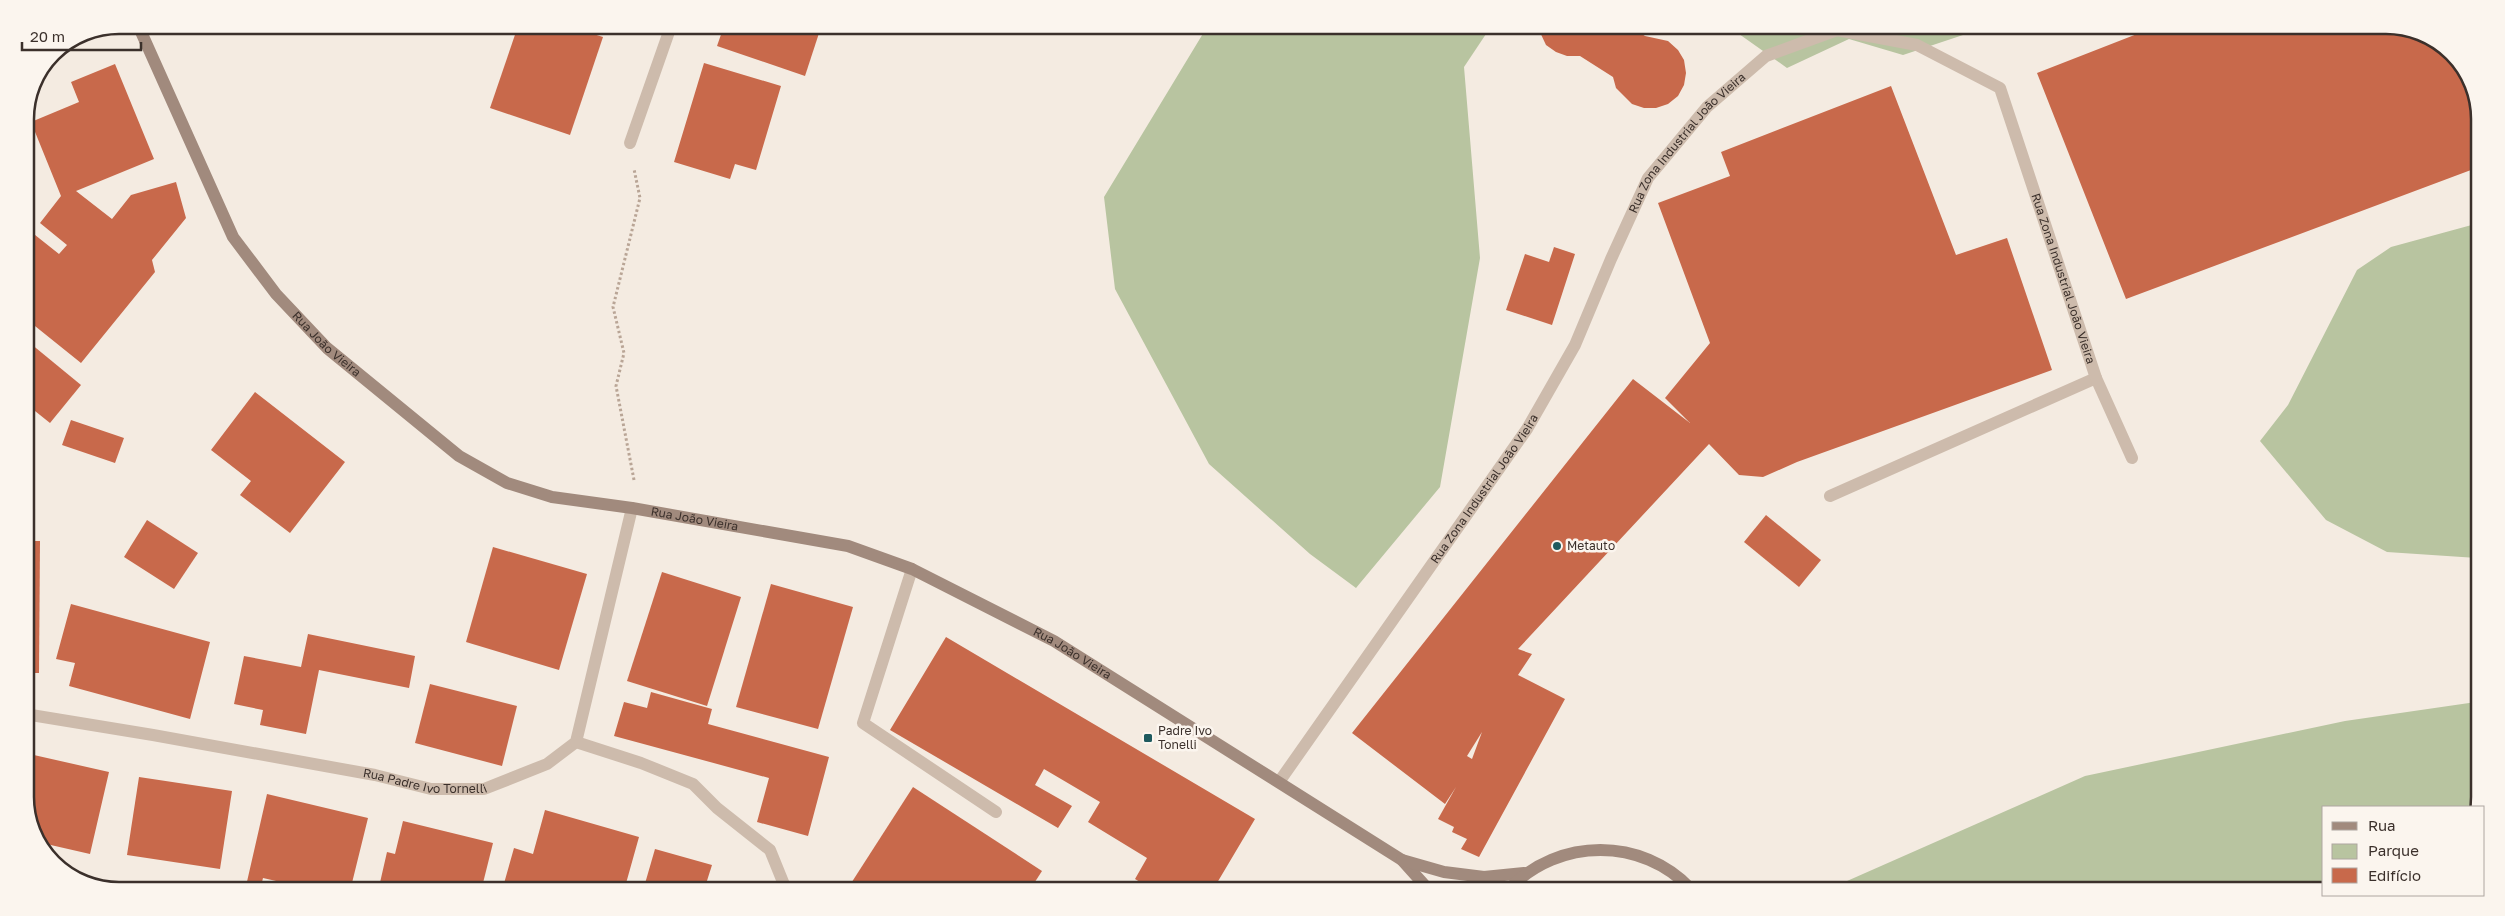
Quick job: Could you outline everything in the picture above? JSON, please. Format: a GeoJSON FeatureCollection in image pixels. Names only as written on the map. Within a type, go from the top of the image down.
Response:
{"type":"FeatureCollection","features":[{"type":"Feature","properties":{"kind":"street","name":"Rua João Vieira"},"geometry":{"type":"LineString","coordinates":[[142,34],[233,238],[276,294],[327,348],[459,456],[507,483],[552,497],[632,508],[848,546],[912,569],[1054,641],[1402,860],[1422,882]]}},
{"type":"Feature","properties":{"kind":"street"},"geometry":{"type":"LineString","coordinates":[[630,143],[668,34]]}},
{"type":"Feature","properties":{"kind":"street","name":"Rua Zona Industrial João Vieira"},"geometry":{"type":"LineString","coordinates":[[1279,782],[1527,430],[1575,345],[1648,178],[1707,107],[1766,56],[1826,34]]}},
{"type":"Feature","properties":{"kind":"street","name":"Rua Zona Industrial João Vieira"},"geometry":{"type":"LineString","coordinates":[[1858,34],[1917,45],[2000,88],[2096,378],[2132,458]]}},
{"type":"Feature","properties":{"kind":"street"},"geometry":{"type":"LineString","coordinates":[[1830,496],[2096,378]]}},
{"type":"Feature","properties":{"kind":"street"},"geometry":{"type":"LineString","coordinates":[[632,508],[576,742],[641,762],[693,784],[718,808],[770,850],[783,882]]}},
{"type":"Feature","properties":{"kind":"street"},"geometry":{"type":"LineString","coordinates":[[912,569],[864,722],[996,812]]}},
{"type":"Feature","properties":{"kind":"street","name":"Rua Padre Ivo Tornelli"},"geometry":{"type":"LineString","coordinates":[[34,715],[153,734],[376,775],[432,788],[484,789],[547,764],[576,742]]}},
{"type":"Feature","properties":{"kind":"street"},"geometry":{"type":"LineString","coordinates":[[1516,882],[1524,873],[1555,857],[1597,849],[1639,855],[1677,875],[1684,882]]}},
{"type":"Feature","properties":{"kind":"street","name":"Rua João Vieira"},"geometry":{"type":"LineString","coordinates":[[1402,860],[1484,877],[1524,873]]}},
{"type":"Feature","properties":{"kind":"path"},"geometry":{"type":"LineString","coordinates":[[630,143],[640,198],[613,307],[624,353],[616,386],[635,486],[632,508]]}},
{"type":"Feature","properties":{"kind":"green space"},"geometry":{"type":"Polygon","coordinates":[[[1203,34],[1486,34],[1464,67],[1480,258],[1440,487],[1356,588],[1310,554],[1209,464],[1115,289],[1104,197],[1203,34]]]}},
{"type":"Feature","properties":{"kind":"green space"},"geometry":{"type":"Polygon","coordinates":[[[1739,34],[1966,34],[1903,55],[1849,39],[1787,68],[1739,34]]]}},
{"type":"Feature","properties":{"kind":"green space"},"geometry":{"type":"Polygon","coordinates":[[[2471,225],[2471,558],[2387,552],[2326,520],[2260,441],[2288,405],[2357,270],[2391,247],[2471,225]]]}},
{"type":"Feature","properties":{"kind":"green space"},"geometry":{"type":"Polygon","coordinates":[[[2471,703],[2470,806],[2322,806],[2322,882],[1846,882],[2085,776],[2345,721],[2471,703]]]}},
{"type":"Feature","properties":{"kind":"building"},"geometry":{"type":"Polygon","coordinates":[[[515,34],[593,34],[603,37],[570,135],[490,108],[515,34]]]}},
{"type":"Feature","properties":{"kind":"building"},"geometry":{"type":"Polygon","coordinates":[[[721,34],[819,34],[805,76],[717,46],[721,34]]]}},
{"type":"Feature","properties":{"kind":"building"},"geometry":{"type":"Polygon","coordinates":[[[1541,34],[1642,34],[1668,41],[1678,50],[1684,60],[1686,73],[1684,85],[1678,96],[1668,104],[1656,108],[1644,108],[1632,104],[1616,88],[1613,77],[1580,56],[1567,56],[1556,52],[1546,45],[1541,34]]]}},
{"type":"Feature","properties":{"kind":"building"},"geometry":{"type":"Polygon","coordinates":[[[2137,34],[2403,35],[2414,38],[2438,51],[2460,76],[2470,102],[2471,170],[2126,299],[2037,73],[2137,34]]]}},
{"type":"Feature","properties":{"kind":"building"},"geometry":{"type":"Polygon","coordinates":[[[704,63],[781,86],[756,170],[735,164],[730,179],[674,162],[704,63]]]}},
{"type":"Feature","properties":{"kind":"building"},"geometry":{"type":"Polygon","coordinates":[[[115,64],[154,159],[76,191],[112,219],[131,195],[176,182],[186,218],[152,260],[155,272],[81,363],[34,325],[34,234],[59,254],[67,245],[40,223],[61,196],[34,129],[34,121],[79,102],[71,82],[115,64]]]}},
{"type":"Feature","properties":{"kind":"building"},"geometry":{"type":"Polygon","coordinates":[[[1891,86],[1956,255],[2007,238],[2052,370],[1797,462],[1763,477],[1739,475],[1709,444],[1518,649],[1532,654],[1518,675],[1565,699],[1479,857],[1461,849],[1467,839],[1452,832],[1454,827],[1438,819],[1456,787],[1445,804],[1352,733],[1633,379],[1690,423],[1665,398],[1710,343],[1658,203],[1730,176],[1721,152],[1891,86]],[[1482,732],[1467,756],[1472,759],[1482,732]]]}},
{"type":"Feature","properties":{"kind":"building"},"geometry":{"type":"Polygon","coordinates":[[[1554,247],[1575,254],[1552,325],[1506,310],[1525,254],[1549,262],[1554,247]]]}},
{"type":"Feature","properties":{"kind":"building"},"geometry":{"type":"Polygon","coordinates":[[[34,346],[81,385],[50,423],[34,410],[34,346]]]}},
{"type":"Feature","properties":{"kind":"building"},"geometry":{"type":"Polygon","coordinates":[[[255,392],[345,462],[290,533],[240,495],[251,481],[211,450],[255,392]]]}},
{"type":"Feature","properties":{"kind":"building"},"geometry":{"type":"Polygon","coordinates":[[[71,420],[124,438],[115,463],[62,445],[71,420]]]}},
{"type":"Feature","properties":{"kind":"building"},"geometry":{"type":"Polygon","coordinates":[[[1766,515],[1821,560],[1799,587],[1744,542],[1766,515]]]}},
{"type":"Feature","properties":{"kind":"building"},"geometry":{"type":"Polygon","coordinates":[[[147,520],[198,553],[174,589],[124,557],[147,520]]]}},
{"type":"Feature","properties":{"kind":"building"},"geometry":{"type":"Polygon","coordinates":[[[34,541],[40,541],[39,673],[34,673],[34,541]]]}},
{"type":"Feature","properties":{"kind":"building"},"geometry":{"type":"Polygon","coordinates":[[[493,547],[587,574],[559,670],[466,642],[493,547]]]}},
{"type":"Feature","properties":{"kind":"building"},"geometry":{"type":"Polygon","coordinates":[[[662,572],[741,597],[707,706],[627,681],[662,572]]]}},
{"type":"Feature","properties":{"kind":"building"},"geometry":{"type":"Polygon","coordinates":[[[771,584],[853,607],[818,729],[736,707],[771,584]]]}},
{"type":"Feature","properties":{"kind":"building"},"geometry":{"type":"Polygon","coordinates":[[[71,604],[210,642],[190,719],[69,686],[75,663],[56,659],[71,604]]]}},
{"type":"Feature","properties":{"kind":"building"},"geometry":{"type":"Polygon","coordinates":[[[308,634],[415,656],[409,688],[319,670],[306,734],[260,725],[263,710],[234,704],[244,656],[301,667],[308,634]]]}},
{"type":"Feature","properties":{"kind":"building"},"geometry":{"type":"Polygon","coordinates":[[[946,637],[1255,819],[1218,882],[1140,882],[1135,879],[1147,858],[1088,822],[1100,802],[1044,769],[1035,785],[1072,806],[1058,828],[890,730],[946,637]]]}},
{"type":"Feature","properties":{"kind":"building"},"geometry":{"type":"Polygon","coordinates":[[[430,684],[517,706],[502,766],[415,743],[430,684]]]}},
{"type":"Feature","properties":{"kind":"building"},"geometry":{"type":"Polygon","coordinates":[[[651,692],[712,709],[708,724],[829,757],[808,836],[757,822],[769,778],[614,736],[624,702],[647,708],[651,692]]]}},
{"type":"Feature","properties":{"kind":"building"},"geometry":{"type":"Polygon","coordinates":[[[34,755],[109,772],[90,854],[48,844],[45,840],[35,814],[34,755]]]}},
{"type":"Feature","properties":{"kind":"building"},"geometry":{"type":"Polygon","coordinates":[[[139,777],[232,791],[220,869],[127,855],[139,777]]]}},
{"type":"Feature","properties":{"kind":"building"},"geometry":{"type":"Polygon","coordinates":[[[913,787],[1042,871],[1035,882],[852,882],[913,787]]]}},
{"type":"Feature","properties":{"kind":"building"},"geometry":{"type":"Polygon","coordinates":[[[267,794],[368,818],[352,882],[280,882],[263,878],[262,882],[247,882],[267,794]]]}},
{"type":"Feature","properties":{"kind":"building"},"geometry":{"type":"Polygon","coordinates":[[[545,810],[639,837],[626,882],[504,882],[514,848],[533,854],[545,810]]]}},
{"type":"Feature","properties":{"kind":"building"},"geometry":{"type":"Polygon","coordinates":[[[403,821],[493,843],[483,882],[380,882],[387,852],[395,854],[403,821]]]}},
{"type":"Feature","properties":{"kind":"building"},"geometry":{"type":"Polygon","coordinates":[[[655,849],[712,865],[707,882],[645,882],[655,849]]]}},
{"type":"Feature","properties":{"kind":"place","name":"Metauto"},"geometry":{"type":"Point","coordinates":[1557,546]}},
{"type":"Feature","properties":{"kind":"place","name":"Padre Ivo Tonelli"},"geometry":{"type":"Point","coordinates":[1148,738]}}]}
